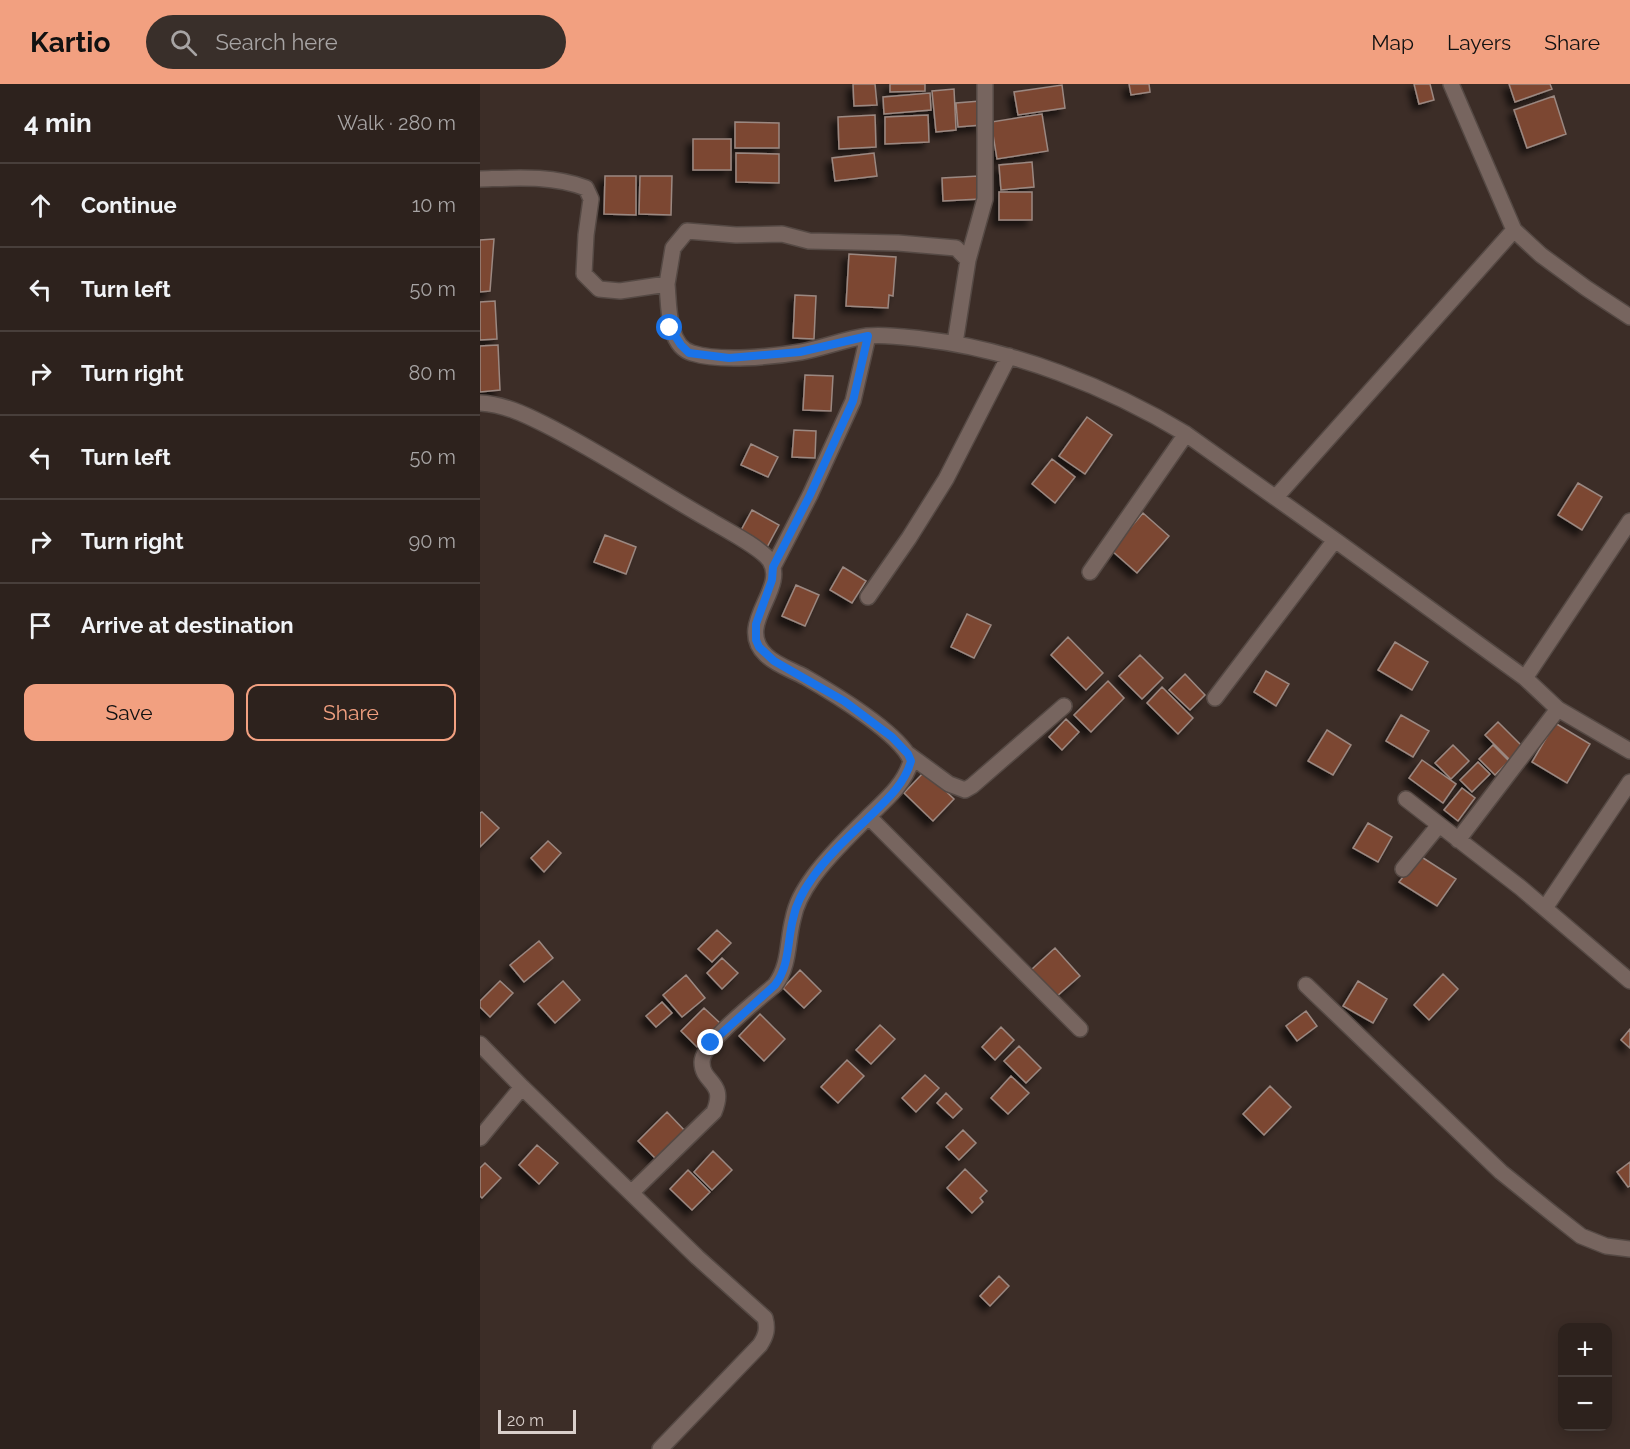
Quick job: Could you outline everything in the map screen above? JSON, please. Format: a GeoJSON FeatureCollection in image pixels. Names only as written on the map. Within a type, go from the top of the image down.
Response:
{"type":"FeatureCollection","features":[{"type":"Feature","properties":{"kind":"street"},"geometry":{"type":"LineString","coordinates":[[955,343],[968,260],[985,200],[985,84]]}},
{"type":"Feature","properties":{"kind":"street"},"geometry":{"type":"LineString","coordinates":[[1451,84],[1514,230],[1541,255],[1630,317]]}},
{"type":"Feature","properties":{"kind":"street"},"geometry":{"type":"LineString","coordinates":[[480,179],[545,178],[567,181],[586,188],[591,199],[584,274],[599,289],[620,291],[667,284]]}},
{"type":"Feature","properties":{"kind":"street"},"geometry":{"type":"LineString","coordinates":[[1276,497],[1514,230]]}},
{"type":"Feature","properties":{"kind":"street"},"geometry":{"type":"LineString","coordinates":[[968,260],[956,248],[898,243],[809,241],[782,234],[736,235],[687,231],[673,248],[667,284],[670,328],[689,353],[729,358],[800,352],[868,336],[895,336],[955,343],[1009,356],[1058,373],[1152,413],[1276,497],[1525,678],[1558,709],[1630,751]]}},
{"type":"Feature","properties":{"kind":"street"},"geometry":{"type":"LineString","coordinates":[[868,336],[853,401],[810,495],[773,567],[772,580],[756,624],[756,640],[759,647],[774,661],[844,701],[892,737],[908,754],[949,784],[965,790],[1064,706]]}},
{"type":"Feature","properties":{"kind":"street"},"geometry":{"type":"LineString","coordinates":[[868,597],[909,538],[945,479],[1009,356]]}},
{"type":"Feature","properties":{"kind":"street"},"geometry":{"type":"LineString","coordinates":[[480,403],[504,406],[566,436],[740,540],[769,559],[773,567]]}},
{"type":"Feature","properties":{"kind":"street"},"geometry":{"type":"LineString","coordinates":[[1090,572],[1186,434]]}},
{"type":"Feature","properties":{"kind":"street"},"geometry":{"type":"LineString","coordinates":[[1525,678],[1630,521]]}},
{"type":"Feature","properties":{"kind":"street"},"geometry":{"type":"LineString","coordinates":[[1215,698],[1335,540]]}},
{"type":"Feature","properties":{"kind":"street"},"geometry":{"type":"LineString","coordinates":[[1458,840],[1558,709]]}},
{"type":"Feature","properties":{"kind":"street"},"geometry":{"type":"LineString","coordinates":[[631,1193],[714,1112],[719,1093],[706,1074],[702,1063],[704,1052],[724,1030],[775,985],[785,967],[793,918],[800,896],[824,862],[903,780],[911,761],[908,754]]}},
{"type":"Feature","properties":{"kind":"street"},"geometry":{"type":"LineString","coordinates":[[1545,908],[1630,782]]}},
{"type":"Feature","properties":{"kind":"street"},"geometry":{"type":"LineString","coordinates":[[1406,799],[1545,908],[1630,981]]}},
{"type":"Feature","properties":{"kind":"street"},"geometry":{"type":"LineString","coordinates":[[869,817],[1080,1029]]}},
{"type":"Feature","properties":{"kind":"street"},"geometry":{"type":"LineString","coordinates":[[1403,869],[1439,825]]}},
{"type":"Feature","properties":{"kind":"street"},"geometry":{"type":"LineString","coordinates":[[1306,985],[1501,1172],[1581,1236],[1606,1246],[1630,1249]]}},
{"type":"Feature","properties":{"kind":"street"},"geometry":{"type":"LineString","coordinates":[[480,1044],[697,1257],[765,1318],[767,1326],[765,1338],[760,1345],[660,1449]]}},
{"type":"Feature","properties":{"kind":"street"},"geometry":{"type":"LineString","coordinates":[[480,1138],[522,1087]]}},
{"type":"Feature","properties":{"kind":"building"},"geometry":{"type":"Polygon","coordinates":[[[853,84],[875,84],[877,105],[854,106],[853,84]]]}},
{"type":"Feature","properties":{"kind":"building"},"geometry":{"type":"Polygon","coordinates":[[[890,84],[925,84],[925,91],[890,92],[890,84]]]}},
{"type":"Feature","properties":{"kind":"building"},"geometry":{"type":"Polygon","coordinates":[[[1129,84],[1149,84],[1150,92],[1131,95],[1129,84]]]}},
{"type":"Feature","properties":{"kind":"building"},"geometry":{"type":"Polygon","coordinates":[[[1414,84],[1430,84],[1434,100],[1419,104],[1414,84]]]}},
{"type":"Feature","properties":{"kind":"building"},"geometry":{"type":"Polygon","coordinates":[[[1509,84],[1550,84],[1552,89],[1515,102],[1509,84]]]}},
{"type":"Feature","properties":{"kind":"building"},"geometry":{"type":"Polygon","coordinates":[[[1062,85],[1065,108],[1018,115],[1014,92],[1062,85]]]}},
{"type":"Feature","properties":{"kind":"building"},"geometry":{"type":"Polygon","coordinates":[[[954,89],[956,130],[936,132],[932,91],[954,89]]]}},
{"type":"Feature","properties":{"kind":"building"},"geometry":{"type":"Polygon","coordinates":[[[930,93],[931,110],[884,114],[883,97],[930,93]]]}},
{"type":"Feature","properties":{"kind":"building"},"geometry":{"type":"Polygon","coordinates":[[[1554,96],[1566,134],[1527,148],[1514,110],[1554,96]]]}},
{"type":"Feature","properties":{"kind":"building"},"geometry":{"type":"Polygon","coordinates":[[[980,101],[982,125],[958,127],[956,103],[980,101]]]}},
{"type":"Feature","properties":{"kind":"building"},"geometry":{"type":"Polygon","coordinates":[[[1042,114],[1048,151],[997,159],[991,122],[1042,114]]]}},
{"type":"Feature","properties":{"kind":"building"},"geometry":{"type":"Polygon","coordinates":[[[875,115],[876,147],[839,149],[838,117],[875,115]]]}},
{"type":"Feature","properties":{"kind":"building"},"geometry":{"type":"Polygon","coordinates":[[[928,115],[929,142],[885,144],[885,117],[928,115]]]}},
{"type":"Feature","properties":{"kind":"building"},"geometry":{"type":"Polygon","coordinates":[[[735,122],[779,123],[779,148],[735,148],[735,122]]]}},
{"type":"Feature","properties":{"kind":"building"},"geometry":{"type":"Polygon","coordinates":[[[693,139],[731,139],[731,170],[693,170],[693,139]]]}},
{"type":"Feature","properties":{"kind":"building"},"geometry":{"type":"Polygon","coordinates":[[[736,153],[779,154],[779,183],[736,182],[736,153]]]}},
{"type":"Feature","properties":{"kind":"building"},"geometry":{"type":"Polygon","coordinates":[[[874,153],[877,176],[835,181],[832,158],[874,153]]]}},
{"type":"Feature","properties":{"kind":"building"},"geometry":{"type":"Polygon","coordinates":[[[1032,162],[1034,187],[1001,190],[999,165],[1032,162]]]}},
{"type":"Feature","properties":{"kind":"building"},"geometry":{"type":"Polygon","coordinates":[[[605,176],[636,176],[636,215],[604,214],[605,176]]]}},
{"type":"Feature","properties":{"kind":"building"},"geometry":{"type":"Polygon","coordinates":[[[640,176],[672,176],[671,215],[639,214],[640,176]]]}},
{"type":"Feature","properties":{"kind":"building"},"geometry":{"type":"Polygon","coordinates":[[[979,176],[980,199],[943,201],[942,178],[979,176]]]}},
{"type":"Feature","properties":{"kind":"building"},"geometry":{"type":"Polygon","coordinates":[[[999,192],[1032,192],[1032,220],[999,220],[999,192]]]}},
{"type":"Feature","properties":{"kind":"building"},"geometry":{"type":"Polygon","coordinates":[[[494,239],[490,291],[480,292],[480,240],[494,239]]]}},
{"type":"Feature","properties":{"kind":"building"},"geometry":{"type":"Polygon","coordinates":[[[849,254],[896,257],[893,296],[889,295],[888,308],[846,306],[849,254]]]}},
{"type":"Feature","properties":{"kind":"building"},"geometry":{"type":"Polygon","coordinates":[[[795,295],[816,296],[814,339],[793,338],[795,295]]]}},
{"type":"Feature","properties":{"kind":"building"},"geometry":{"type":"Polygon","coordinates":[[[495,301],[497,339],[480,340],[480,302],[495,301]]]}},
{"type":"Feature","properties":{"kind":"building"},"geometry":{"type":"Polygon","coordinates":[[[498,345],[500,390],[480,392],[480,346],[498,345]]]}},
{"type":"Feature","properties":{"kind":"building"},"geometry":{"type":"Polygon","coordinates":[[[805,375],[833,376],[831,411],[803,410],[805,375]]]}},
{"type":"Feature","properties":{"kind":"building"},"geometry":{"type":"Polygon","coordinates":[[[1087,417],[1112,435],[1085,474],[1059,456],[1087,417]]]}},
{"type":"Feature","properties":{"kind":"building"},"geometry":{"type":"Polygon","coordinates":[[[794,430],[816,431],[815,458],[792,457],[794,430]]]}},
{"type":"Feature","properties":{"kind":"building"},"geometry":{"type":"Polygon","coordinates":[[[751,444],[778,457],[768,477],[741,465],[751,444]]]}},
{"type":"Feature","properties":{"kind":"building"},"geometry":{"type":"Polygon","coordinates":[[[1052,459],[1075,477],[1055,503],[1032,484],[1052,459]]]}},
{"type":"Feature","properties":{"kind":"building"},"geometry":{"type":"Polygon","coordinates":[[[1578,483],[1602,497],[1582,530],[1558,515],[1578,483]]]}},
{"type":"Feature","properties":{"kind":"building"},"geometry":{"type":"Polygon","coordinates":[[[752,510],[779,525],[766,549],[739,534],[752,510]]]}},
{"type":"Feature","properties":{"kind":"building"},"geometry":{"type":"Polygon","coordinates":[[[1143,513],[1169,536],[1137,573],[1111,550],[1143,513]]]}},
{"type":"Feature","properties":{"kind":"building"},"geometry":{"type":"Polygon","coordinates":[[[605,535],[636,547],[626,574],[594,562],[605,535]]]}},
{"type":"Feature","properties":{"kind":"building"},"geometry":{"type":"Polygon","coordinates":[[[843,567],[866,581],[852,603],[830,590],[843,567]]]}},
{"type":"Feature","properties":{"kind":"building"},"geometry":{"type":"Polygon","coordinates":[[[796,585],[819,595],[805,626],[782,616],[796,585]]]}},
{"type":"Feature","properties":{"kind":"building"},"geometry":{"type":"Polygon","coordinates":[[[967,614],[991,625],[974,658],[951,647],[967,614]]]}},
{"type":"Feature","properties":{"kind":"building"},"geometry":{"type":"Polygon","coordinates":[[[1068,637],[1103,673],[1086,690],[1051,655],[1068,637]]]}},
{"type":"Feature","properties":{"kind":"building"},"geometry":{"type":"Polygon","coordinates":[[[1395,642],[1428,662],[1412,690],[1378,670],[1395,642]]]}},
{"type":"Feature","properties":{"kind":"building"},"geometry":{"type":"Polygon","coordinates":[[[1140,655],[1163,678],[1142,699],[1119,676],[1140,655]]]}},
{"type":"Feature","properties":{"kind":"building"},"geometry":{"type":"Polygon","coordinates":[[[1266,671],[1289,684],[1276,706],[1254,692],[1266,671]]]}},
{"type":"Feature","properties":{"kind":"building"},"geometry":{"type":"Polygon","coordinates":[[[1185,674],[1205,695],[1190,710],[1169,690],[1185,674]]]}},
{"type":"Feature","properties":{"kind":"building"},"geometry":{"type":"Polygon","coordinates":[[[1108,681],[1124,698],[1091,732],[1074,715],[1108,681]]]}},
{"type":"Feature","properties":{"kind":"building"},"geometry":{"type":"Polygon","coordinates":[[[1162,687],[1193,718],[1178,734],[1147,703],[1162,687]]]}},
{"type":"Feature","properties":{"kind":"building"},"geometry":{"type":"Polygon","coordinates":[[[1401,715],[1429,731],[1413,757],[1386,741],[1401,715]]]}},
{"type":"Feature","properties":{"kind":"building"},"geometry":{"type":"Polygon","coordinates":[[[1066,719],[1079,732],[1062,750],[1049,737],[1066,719]]]}},
{"type":"Feature","properties":{"kind":"building"},"geometry":{"type":"Polygon","coordinates":[[[1498,722],[1523,747],[1510,760],[1485,735],[1498,722]]]}},
{"type":"Feature","properties":{"kind":"building"},"geometry":{"type":"Polygon","coordinates":[[[1555,723],[1590,744],[1567,783],[1532,762],[1555,723]]]}},
{"type":"Feature","properties":{"kind":"building"},"geometry":{"type":"Polygon","coordinates":[[[1327,730],[1351,745],[1333,775],[1308,761],[1327,730]]]}},
{"type":"Feature","properties":{"kind":"building"},"geometry":{"type":"Polygon","coordinates":[[[1453,745],[1469,761],[1451,779],[1435,763],[1453,745]]]}},
{"type":"Feature","properties":{"kind":"building"},"geometry":{"type":"Polygon","coordinates":[[[1493,745],[1509,761],[1495,775],[1479,759],[1493,745]]]}},
{"type":"Feature","properties":{"kind":"building"},"geometry":{"type":"Polygon","coordinates":[[[1422,760],[1456,784],[1443,803],[1409,778],[1422,760]]]}},
{"type":"Feature","properties":{"kind":"building"},"geometry":{"type":"Polygon","coordinates":[[[1478,762],[1490,774],[1472,792],[1460,780],[1478,762]]]}},
{"type":"Feature","properties":{"kind":"building"},"geometry":{"type":"Polygon","coordinates":[[[925,771],[954,799],[933,821],[904,793],[925,771]]]}},
{"type":"Feature","properties":{"kind":"building"},"geometry":{"type":"Polygon","coordinates":[[[1462,788],[1475,798],[1458,821],[1444,810],[1462,788]]]}},
{"type":"Feature","properties":{"kind":"building"},"geometry":{"type":"Polygon","coordinates":[[[482,812],[499,828],[480,847],[480,813],[482,812]]]}},
{"type":"Feature","properties":{"kind":"building"},"geometry":{"type":"Polygon","coordinates":[[[1368,823],[1392,837],[1378,862],[1353,848],[1368,823]]]}},
{"type":"Feature","properties":{"kind":"building"},"geometry":{"type":"Polygon","coordinates":[[[548,841],[561,853],[544,872],[531,858],[548,841]]]}},
{"type":"Feature","properties":{"kind":"building"},"geometry":{"type":"Polygon","coordinates":[[[1420,856],[1456,879],[1437,906],[1399,882],[1420,856]]]}},
{"type":"Feature","properties":{"kind":"building"},"geometry":{"type":"Polygon","coordinates":[[[717,930],[731,943],[712,962],[698,949],[717,930]]]}},
{"type":"Feature","properties":{"kind":"building"},"geometry":{"type":"Polygon","coordinates":[[[539,941],[553,958],[524,982],[510,965],[539,941]]]}},
{"type":"Feature","properties":{"kind":"building"},"geometry":{"type":"Polygon","coordinates":[[[1055,948],[1080,976],[1056,997],[1031,970],[1055,948]]]}},
{"type":"Feature","properties":{"kind":"building"},"geometry":{"type":"Polygon","coordinates":[[[722,958],[738,973],[722,989],[707,973],[722,958]]]}},
{"type":"Feature","properties":{"kind":"building"},"geometry":{"type":"Polygon","coordinates":[[[800,970],[821,991],[804,1008],[783,988],[800,970]]]}},
{"type":"Feature","properties":{"kind":"building"},"geometry":{"type":"Polygon","coordinates":[[[1443,974],[1458,989],[1429,1020],[1414,1005],[1443,974]]]}},
{"type":"Feature","properties":{"kind":"building"},"geometry":{"type":"Polygon","coordinates":[[[686,975],[705,998],[682,1017],[663,995],[686,975]]]}},
{"type":"Feature","properties":{"kind":"building"},"geometry":{"type":"Polygon","coordinates":[[[500,981],[513,993],[490,1017],[480,1007],[480,1001],[500,981]]]}},
{"type":"Feature","properties":{"kind":"building"},"geometry":{"type":"Polygon","coordinates":[[[563,981],[580,1000],[555,1023],[538,1004],[563,981]]]}},
{"type":"Feature","properties":{"kind":"building"},"geometry":{"type":"Polygon","coordinates":[[[1358,981],[1387,999],[1373,1023],[1343,1006],[1358,981]]]}},
{"type":"Feature","properties":{"kind":"building"},"geometry":{"type":"Polygon","coordinates":[[[662,1002],[672,1013],[656,1027],[646,1016],[662,1002]]]}},
{"type":"Feature","properties":{"kind":"building"},"geometry":{"type":"Polygon","coordinates":[[[704,1008],[720,1023],[697,1047],[681,1031],[704,1008]]]}},
{"type":"Feature","properties":{"kind":"building"},"geometry":{"type":"Polygon","coordinates":[[[1306,1011],[1317,1026],[1297,1041],[1286,1026],[1306,1011]]]}},
{"type":"Feature","properties":{"kind":"building"},"geometry":{"type":"Polygon","coordinates":[[[760,1014],[785,1039],[764,1061],[739,1036],[760,1014]]]}},
{"type":"Feature","properties":{"kind":"building"},"geometry":{"type":"Polygon","coordinates":[[[880,1025],[895,1039],[871,1064],[856,1050],[880,1025]]]}},
{"type":"Feature","properties":{"kind":"building"},"geometry":{"type":"Polygon","coordinates":[[[1001,1027],[1014,1040],[995,1060],[982,1047],[1001,1027]]]}},
{"type":"Feature","properties":{"kind":"building"},"geometry":{"type":"Polygon","coordinates":[[[1630,1029],[1630,1048],[1621,1040],[1630,1029]]]}},
{"type":"Feature","properties":{"kind":"building"},"geometry":{"type":"Polygon","coordinates":[[[1019,1046],[1041,1068],[1026,1083],[1004,1061],[1019,1046]]]}},
{"type":"Feature","properties":{"kind":"building"},"geometry":{"type":"Polygon","coordinates":[[[847,1060],[864,1076],[838,1103],[821,1087],[847,1060]]]}},
{"type":"Feature","properties":{"kind":"building"},"geometry":{"type":"Polygon","coordinates":[[[925,1075],[939,1088],[916,1112],[902,1098],[925,1075]]]}},
{"type":"Feature","properties":{"kind":"building"},"geometry":{"type":"Polygon","coordinates":[[[1011,1076],[1029,1093],[1008,1114],[991,1098],[1011,1076]]]}},
{"type":"Feature","properties":{"kind":"building"},"geometry":{"type":"Polygon","coordinates":[[[1270,1086],[1291,1107],[1264,1135],[1243,1114],[1270,1086]]]}},
{"type":"Feature","properties":{"kind":"building"},"geometry":{"type":"Polygon","coordinates":[[[946,1093],[962,1109],[953,1118],[937,1103],[946,1093]]]}},
{"type":"Feature","properties":{"kind":"building"},"geometry":{"type":"Polygon","coordinates":[[[667,1112],[688,1134],[660,1163],[638,1141],[667,1112]]]}},
{"type":"Feature","properties":{"kind":"building"},"geometry":{"type":"Polygon","coordinates":[[[963,1130],[976,1143],[959,1160],[946,1147],[963,1130]]]}},
{"type":"Feature","properties":{"kind":"building"},"geometry":{"type":"Polygon","coordinates":[[[537,1145],[558,1163],[539,1184],[519,1165],[537,1145]]]}},
{"type":"Feature","properties":{"kind":"building"},"geometry":{"type":"Polygon","coordinates":[[[713,1151],[732,1170],[712,1190],[694,1172],[713,1151]]]}},
{"type":"Feature","properties":{"kind":"building"},"geometry":{"type":"Polygon","coordinates":[[[1630,1162],[1630,1186],[1628,1187],[1617,1172],[1630,1162]]]}},
{"type":"Feature","properties":{"kind":"building"},"geometry":{"type":"Polygon","coordinates":[[[485,1163],[501,1178],[482,1198],[480,1196],[480,1168],[485,1163]]]}},
{"type":"Feature","properties":{"kind":"building"},"geometry":{"type":"Polygon","coordinates":[[[965,1169],[987,1191],[980,1198],[983,1202],[972,1213],[947,1188],[965,1169]]]}},
{"type":"Feature","properties":{"kind":"building"},"geometry":{"type":"Polygon","coordinates":[[[688,1170],[710,1192],[692,1210],[670,1189],[688,1170]]]}},
{"type":"Feature","properties":{"kind":"building"},"geometry":{"type":"Polygon","coordinates":[[[999,1276],[1009,1286],[990,1306],[980,1296],[999,1276]]]}},
{"type":"Feature","properties":{"kind":"route"},"geometry":{"type":"LineString","coordinates":[[670,328],[689,353],[729,358],[800,352],[868,336],[853,401],[810,495],[773,567],[772,580],[755,633],[759,647],[765,654],[844,701],[892,737],[908,754],[911,761],[903,780],[824,862],[800,896],[790,930],[785,967],[775,985],[711,1043]]}}]}
